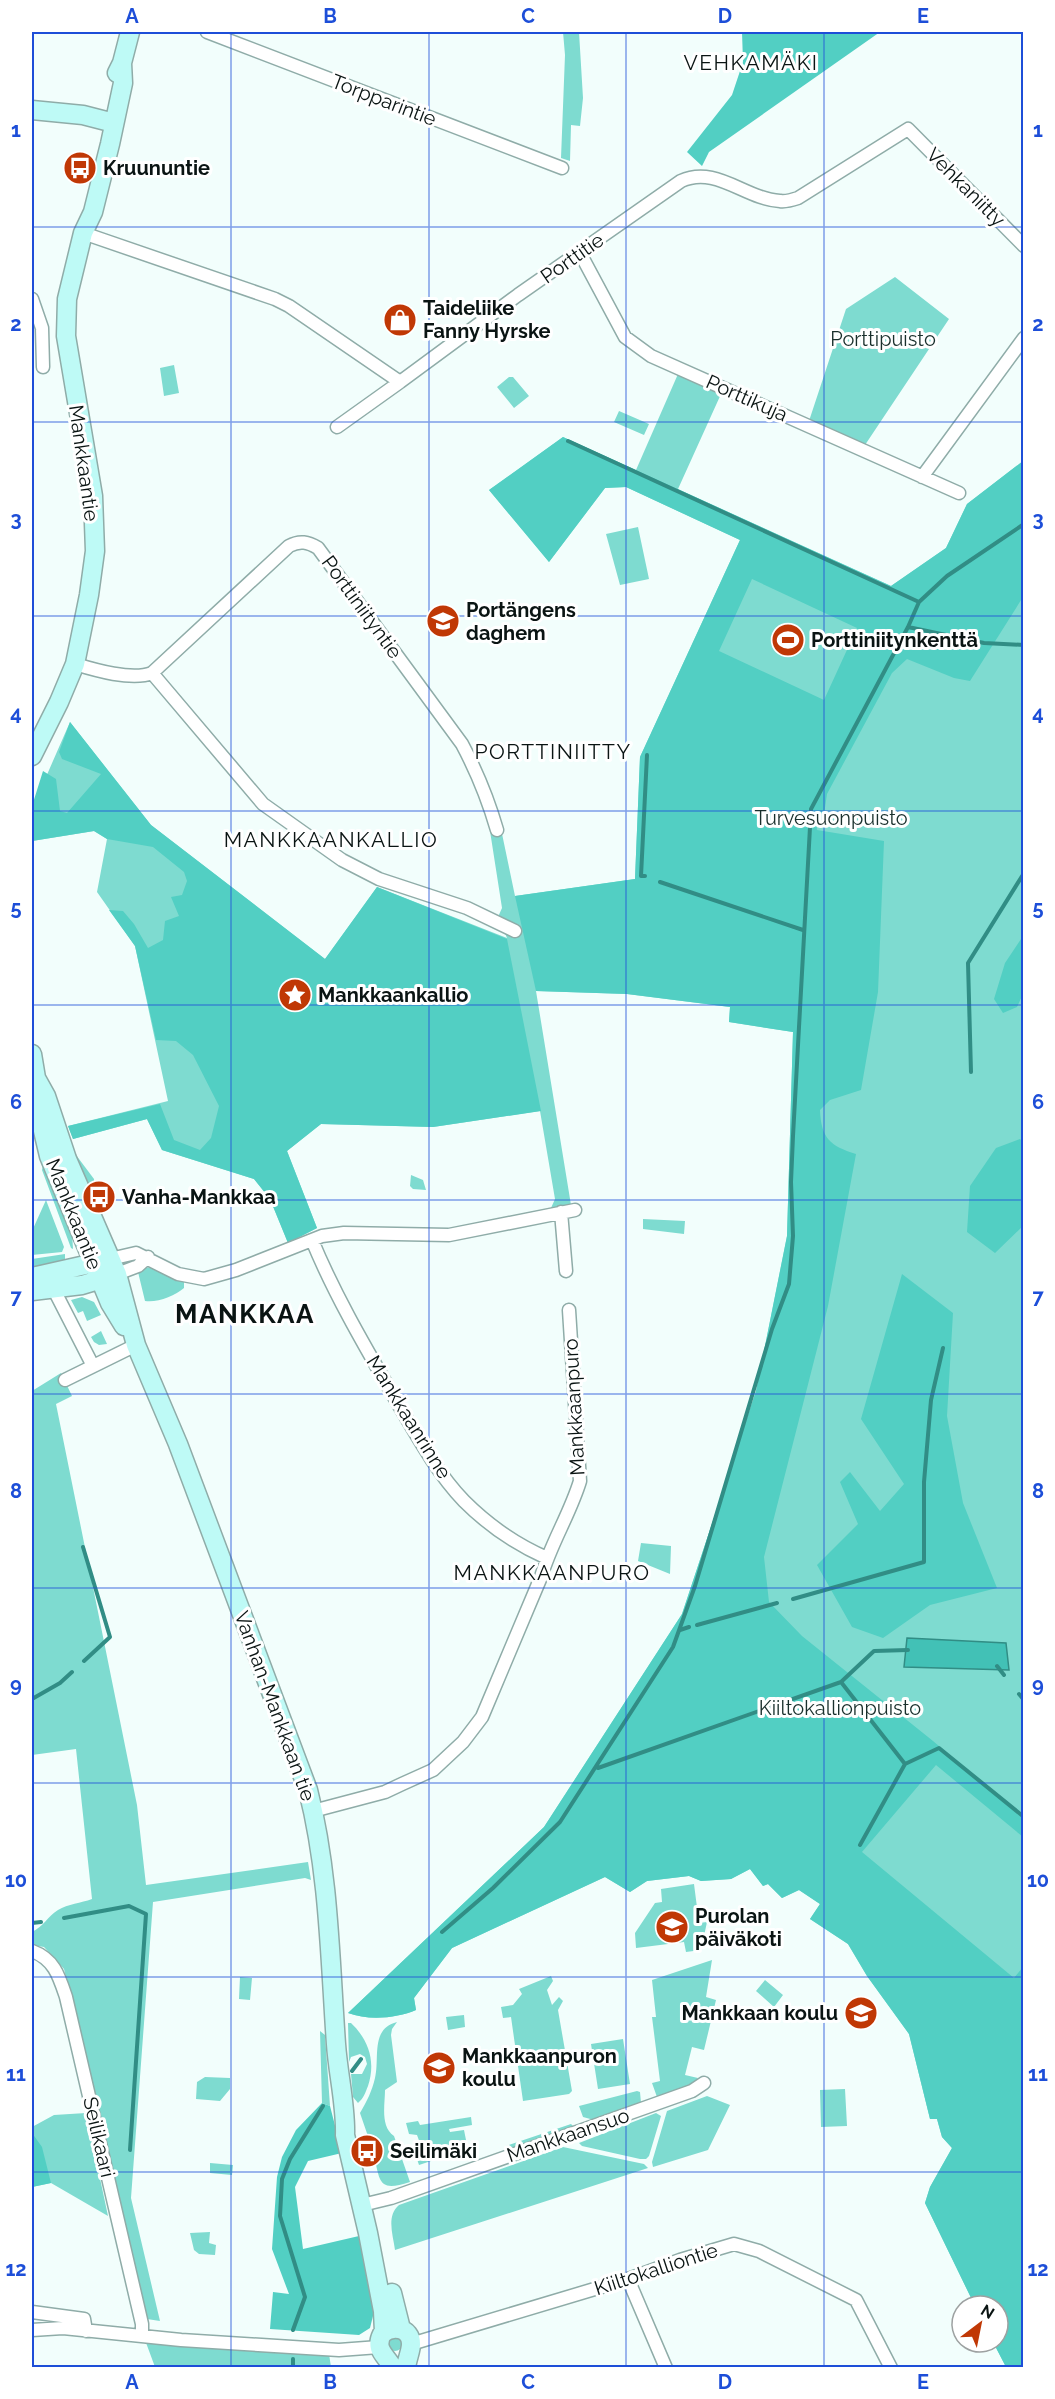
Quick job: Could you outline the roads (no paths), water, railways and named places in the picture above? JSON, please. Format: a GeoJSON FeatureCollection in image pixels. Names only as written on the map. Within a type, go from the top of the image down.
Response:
{"type":"FeatureCollection","features":[{"type":"Feature","properties":{"kind":"main road","name":"Mankkaantie"},"geometry":{"type":"LineString","coordinates":[[32,756],[75,664],[95,551],[93,496],[66,336],[67,299],[83,232],[95,205],[109,121],[123,83],[122,63],[130,32]]}},
{"type":"Feature","properties":{"kind":"main road"},"geometry":{"type":"LineString","coordinates":[[32,110],[83,115],[109,121]]}},
{"type":"Feature","properties":{"kind":"main road","name":"Mankkaantie"},"geometry":{"type":"LineString","coordinates":[[32,1054],[36,1078],[46,1096],[105,1269]]}},
{"type":"Feature","properties":{"kind":"main road"},"geometry":{"type":"LineString","coordinates":[[32,1291],[44,1280],[105,1269]]}},
{"type":"Feature","properties":{"kind":"main road","name":"Vanhan-Mankkaan tie"},"geometry":{"type":"LineString","coordinates":[[105,1269],[110,1303],[136,1345],[162,1405],[301,1768],[313,1811],[328,1927],[336,2044],[346,2120],[345,2135],[368,2203],[395,2308],[396,2350]]}},
{"type":"Feature","properties":{"kind":"street","name":"Torpparintie"},"geometry":{"type":"LineString","coordinates":[[207,32],[562,168]]}},
{"type":"Feature","properties":{"kind":"street","name":"Vehkaniitty"},"geometry":{"type":"LineString","coordinates":[[908,129],[1023,246]]}},
{"type":"Feature","properties":{"kind":"street","name":"Porttitie"},"geometry":{"type":"LineString","coordinates":[[336,427],[681,182],[693,176],[707,176],[782,202],[798,198],[827,182],[908,129]]}},
{"type":"Feature","properties":{"kind":"street"},"geometry":{"type":"LineString","coordinates":[[83,232],[275,299],[289,306],[400,382]]}},
{"type":"Feature","properties":{"kind":"street","name":"Porttikuja"},"geometry":{"type":"LineString","coordinates":[[580,253],[625,337],[651,356],[959,493]]}},
{"type":"Feature","properties":{"kind":"street"},"geometry":{"type":"LineString","coordinates":[[32,299],[42,328],[43,367]]}},
{"type":"Feature","properties":{"kind":"street"},"geometry":{"type":"LineString","coordinates":[[922,477],[1023,338]]}},
{"type":"Feature","properties":{"kind":"street","name":"Porttiniityntie"},"geometry":{"type":"LineString","coordinates":[[152,673],[289,546],[296,543],[310,543],[318,548],[462,744],[489,801],[497,830]]}},
{"type":"Feature","properties":{"kind":"street"},"geometry":{"type":"LineString","coordinates":[[75,664],[93,670],[136,676],[152,673],[263,804],[342,860],[379,879],[467,908],[515,931]]}},
{"type":"Feature","properties":{"kind":"street"},"geometry":{"type":"LineString","coordinates":[[105,1269],[136,1253],[178,1274],[204,1279],[236,1270],[322,1236],[344,1233],[449,1235],[575,1210]]}},
{"type":"Feature","properties":{"kind":"street"},"geometry":{"type":"LineString","coordinates":[[561,1212],[566,1271]]}},
{"type":"Feature","properties":{"kind":"street","name":"Mankkaanrinne"},"geometry":{"type":"LineString","coordinates":[[312,1240],[355,1327],[422,1444],[449,1483],[482,1517],[528,1550],[547,1558]]}},
{"type":"Feature","properties":{"kind":"street"},"geometry":{"type":"LineString","coordinates":[[44,1280],[93,1366]]}},
{"type":"Feature","properties":{"kind":"street","name":"Mankkaanpuro"},"geometry":{"type":"LineString","coordinates":[[313,1811],[385,1792],[433,1770],[463,1742],[482,1717],[580,1481],[569,1310]]}},
{"type":"Feature","properties":{"kind":"street"},"geometry":{"type":"LineString","coordinates":[[65,1380],[136,1345]]}},
{"type":"Feature","properties":{"kind":"street","name":"Seilikaari"},"geometry":{"type":"LineString","coordinates":[[32,1951],[44,1956],[57,1971],[66,1997],[142,2324],[142,2336]]}},
{"type":"Feature","properties":{"kind":"street","name":"Mankkaansuo"},"geometry":{"type":"LineString","coordinates":[[368,2203],[692,2091],[704,2083]]}},
{"type":"Feature","properties":{"kind":"street","name":"Kiiltokalliontie"},"geometry":{"type":"LineString","coordinates":[[396,2350],[734,2244],[759,2251],[856,2300],[891,2367]]}},
{"type":"Feature","properties":{"kind":"street"},"geometry":{"type":"LineString","coordinates":[[628,2279],[666,2367]]}},
{"type":"Feature","properties":{"kind":"street"},"geometry":{"type":"LineString","coordinates":[[32,2312],[84,2319],[86,2331]]}},
{"type":"Feature","properties":{"kind":"street"},"geometry":{"type":"LineString","coordinates":[[32,2330],[63,2328],[339,2350],[396,2350]]}},
{"type":"Feature","properties":{"kind":"waterway"},"geometry":{"type":"LineString","coordinates":[[568,441],[919,602]]}},
{"type":"Feature","properties":{"kind":"waterway"},"geometry":{"type":"LineString","coordinates":[[442,1932],[493,1888],[560,1822],[673,1647],[695,1586],[772,1329],[789,1284],[793,1236],[791,1182],[793,1136],[811,809],[908,627],[919,602],[947,576],[1024,524]]}},
{"type":"Feature","properties":{"kind":"waterway"},"geometry":{"type":"LineString","coordinates":[[908,627],[984,643],[1024,645]]}},
{"type":"Feature","properties":{"kind":"waterway"},"geometry":{"type":"LineString","coordinates":[[645,876],[641,876],[647,755]]}},
{"type":"Feature","properties":{"kind":"waterway"},"geometry":{"type":"LineString","coordinates":[[971,1072],[968,963],[1024,873]]}},
{"type":"Feature","properties":{"kind":"waterway"},"geometry":{"type":"LineString","coordinates":[[660,882],[803,930]]}},
{"type":"Feature","properties":{"kind":"waterway"},"geometry":{"type":"LineString","coordinates":[[793,1599],[924,1562],[924,1482],[931,1400],[943,1348]]}},
{"type":"Feature","properties":{"kind":"waterway"},"geometry":{"type":"LineString","coordinates":[[83,1547],[110,1637],[84,1661]]}},
{"type":"Feature","properties":{"kind":"waterway"},"geometry":{"type":"LineString","coordinates":[[697,1625],[777,1603]]}},
{"type":"Feature","properties":{"kind":"waterway"},"geometry":{"type":"LineString","coordinates":[[680,1630],[689,1627]]}},
{"type":"Feature","properties":{"kind":"waterway"},"geometry":{"type":"LineString","coordinates":[[598,1768],[841,1682],[874,1651],[908,1650]]}},
{"type":"Feature","properties":{"kind":"waterway"},"geometry":{"type":"LineString","coordinates":[[997,1666],[1004,1675]]}},
{"type":"Feature","properties":{"kind":"waterway"},"geometry":{"type":"LineString","coordinates":[[32,1699],[60,1683],[72,1672]]}},
{"type":"Feature","properties":{"kind":"waterway"},"geometry":{"type":"LineString","coordinates":[[841,1682],[905,1764],[860,1845]]}},
{"type":"Feature","properties":{"kind":"waterway"},"geometry":{"type":"LineString","coordinates":[[1019,1694],[1024,1700]]}},
{"type":"Feature","properties":{"kind":"waterway"},"geometry":{"type":"LineString","coordinates":[[905,1764],[939,1748],[1024,1817]]}},
{"type":"Feature","properties":{"kind":"waterway"},"geometry":{"type":"LineString","coordinates":[[64,1918],[129,1906],[146,1914],[130,2150]]}},
{"type":"Feature","properties":{"kind":"waterway"},"geometry":{"type":"LineString","coordinates":[[32,1923],[41,1922]]}},
{"type":"Feature","properties":{"kind":"waterway"},"geometry":{"type":"LineString","coordinates":[[352,2071],[361,2059]]}},
{"type":"Feature","properties":{"kind":"waterway"},"geometry":{"type":"LineString","coordinates":[[293,2330],[305,2297],[280,2216],[282,2179],[290,2159],[323,2106]]}},
{"type":"Feature","properties":{"kind":"waterway","name":"Mankkaanpuro"},"geometry":{"type":"LineString","coordinates":[[293,2359],[293,2368]]}},
{"type":"Feature","properties":{"kind":"place","name":"Kruununtie"},"geometry":{"type":"Point","coordinates":[80,168]}},
{"type":"Feature","properties":{"kind":"place","name":"Taideliike Fanny Hyrske"},"geometry":{"type":"Point","coordinates":[400,320]}},
{"type":"Feature","properties":{"kind":"place","name":"Portängens daghem"},"geometry":{"type":"Point","coordinates":[443,621]}},
{"type":"Feature","properties":{"kind":"place","name":"Porttiniitynkenttä"},"geometry":{"type":"Point","coordinates":[788,640]}},
{"type":"Feature","properties":{"kind":"place","name":"Mankkaankallio"},"geometry":{"type":"Point","coordinates":[295,995]}},
{"type":"Feature","properties":{"kind":"place","name":"Vanha-Mankkaa"},"geometry":{"type":"Point","coordinates":[99,1197]}},
{"type":"Feature","properties":{"kind":"place","name":"Purolan päiväkoti"},"geometry":{"type":"Point","coordinates":[672,1927]}},
{"type":"Feature","properties":{"kind":"place","name":"Mankkaan koulu"},"geometry":{"type":"Point","coordinates":[861,2013]}},
{"type":"Feature","properties":{"kind":"place","name":"Mankkaanpuron koulu"},"geometry":{"type":"Point","coordinates":[439,2068]}},
{"type":"Feature","properties":{"kind":"place","name":"Seilimäki"},"geometry":{"type":"Point","coordinates":[367,2151]}},
{"type":"Feature","properties":{"kind":"district","name":"VEHKAMÄKI"},"geometry":{"type":"Point","coordinates":[751,62]}},
{"type":"Feature","properties":{"kind":"district","name":"PORTTINIITTY"},"geometry":{"type":"Point","coordinates":[553,751]}},
{"type":"Feature","properties":{"kind":"district","name":"MANKKAANKALLIO"},"geometry":{"type":"Point","coordinates":[331,839]}},
{"type":"Feature","properties":{"kind":"district","name":"MANKKAA"},"geometry":{"type":"Point","coordinates":[245,1314]}},
{"type":"Feature","properties":{"kind":"district","name":"MANKKAANPURO"},"geometry":{"type":"Point","coordinates":[552,1572]}},
{"type":"Feature","properties":{"kind":"park label","name":"Porttipuisto"},"geometry":{"type":"Point","coordinates":[883,339]}},
{"type":"Feature","properties":{"kind":"park label","name":"Turvesuonpuisto"},"geometry":{"type":"Point","coordinates":[831,818]}},
{"type":"Feature","properties":{"kind":"park label","name":"Kiiltokallionpuisto"},"geometry":{"type":"Point","coordinates":[840,1708]}}]}
